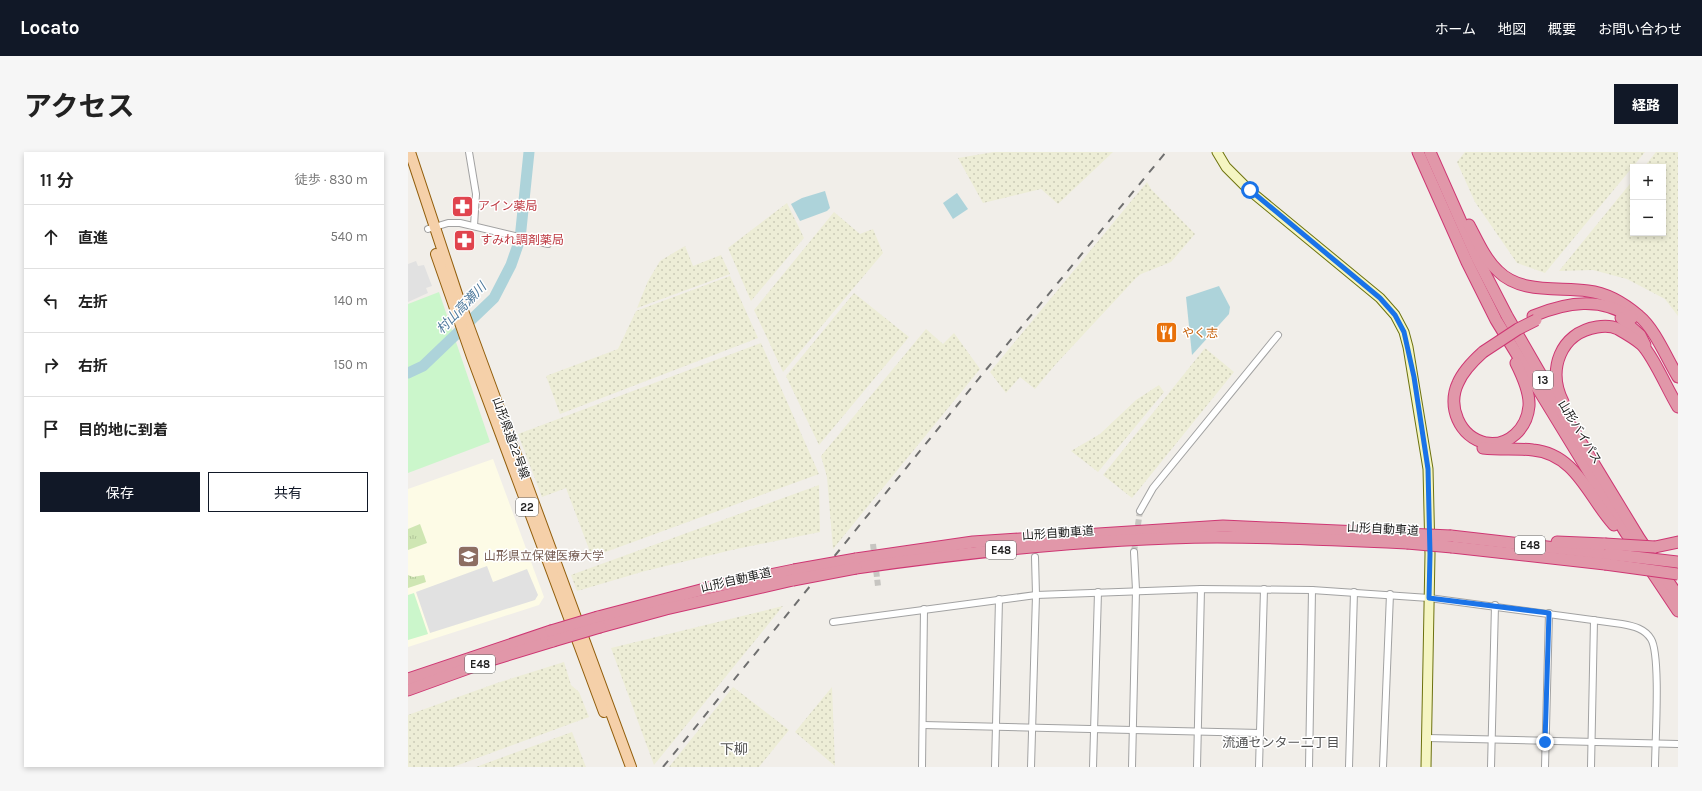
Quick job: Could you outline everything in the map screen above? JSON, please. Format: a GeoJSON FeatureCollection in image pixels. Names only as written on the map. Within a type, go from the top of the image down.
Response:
{"type":"FeatureCollection","features":[{"type":"Feature","properties":{"kind":"highway","name":"山形バイパス"},"geometry":{"type":"LineString","coordinates":[[1418,152],[1467,262],[1496,320],[1628,528],[1678,611]]}},
{"type":"Feature","properties":{"kind":"highway","name":"山形バイパス"},"geometry":{"type":"LineString","coordinates":[[1430,152],[1477,258],[1507,316],[1628,528],[1678,596]]}},
{"type":"Feature","properties":{"kind":"highway"},"geometry":{"type":"LineString","coordinates":[[1434,152],[1463,215],[1482,249],[1498,271],[1515,283],[1532,287],[1589,291],[1611,298],[1641,317],[1648,326],[1678,377]]}},
{"type":"Feature","properties":{"kind":"highway"},"geometry":{"type":"LineString","coordinates":[[1467,262],[1478,296],[1518,367],[1528,393],[1529,406],[1526,418],[1521,428],[1510,439],[1493,443],[1485,443],[1470,436],[1456,418],[1453,402],[1458,383],[1481,350]]}},
{"type":"Feature","properties":{"kind":"highway"},"geometry":{"type":"LineString","coordinates":[[1656,367],[1642,345],[1616,328],[1602,326],[1588,329],[1572,337],[1563,348],[1556,363],[1555,373],[1559,393],[1604,471],[1628,528],[1617,528],[1584,483],[1559,458],[1533,450],[1497,450],[1481,448],[1462,438],[1449,418],[1446,406],[1448,391],[1454,376],[1462,365],[1481,350],[1534,318],[1554,307],[1566,304],[1588,303],[1626,314],[1636,321],[1664,354]]}},
{"type":"Feature","properties":{"kind":"highway"},"geometry":{"type":"LineString","coordinates":[[1534,318],[1566,310],[1588,309],[1615,315],[1632,326],[1640,335],[1678,407]]}},
{"type":"Feature","properties":{"kind":"highway","name":"山形自動車道"},"geometry":{"type":"LineString","coordinates":[[408,680],[716,586],[794,575],[973,542],[1223,526],[1606,554],[1678,562]]}},
{"type":"Feature","properties":{"kind":"highway"},"geometry":{"type":"LineString","coordinates":[[1606,554],[1678,542]]}},
{"type":"Feature","properties":{"kind":"highway","name":"山形自動車道"},"geometry":{"type":"LineString","coordinates":[[1606,554],[1678,574]]}},
{"type":"Feature","properties":{"kind":"highway","name":"山形自動車道"},"geometry":{"type":"LineString","coordinates":[[408,690],[552,636]]}},
{"type":"Feature","properties":{"kind":"main road","name":"山形県道22号線"},"geometry":{"type":"LineString","coordinates":[[410,152],[431,228],[472,357],[624,767]]}},
{"type":"Feature","properties":{"kind":"main road","name":"山形県道22号線"},"geometry":{"type":"LineString","coordinates":[[408,168],[431,228]]}},
{"type":"Feature","properties":{"kind":"main road","name":"山形県道22号線"},"geometry":{"type":"LineString","coordinates":[[454,298],[483,363],[631,767]]}},
{"type":"Feature","properties":{"kind":"street"},"geometry":{"type":"LineString","coordinates":[[469,152],[476,194],[474,226]]}},
{"type":"Feature","properties":{"kind":"street"},"geometry":{"type":"LineString","coordinates":[[1217,152],[1235,177],[1380,298],[1395,315],[1404,332],[1414,377],[1428,469],[1430,554],[1426,767]]}},
{"type":"Feature","properties":{"kind":"street"},"geometry":{"type":"LineString","coordinates":[[431,228],[454,223],[474,226],[488,231],[548,244]]}},
{"type":"Feature","properties":{"kind":"street"},"geometry":{"type":"LineString","coordinates":[[1140,511],[1152,488],[1278,335]]}},
{"type":"Feature","properties":{"kind":"street"},"geometry":{"type":"LineString","coordinates":[[1132,767],[1136,590],[1134,552]]}},
{"type":"Feature","properties":{"kind":"street"},"geometry":{"type":"LineString","coordinates":[[1031,767],[1036,595],[1035,557]]}},
{"type":"Feature","properties":{"kind":"street"},"geometry":{"type":"LineString","coordinates":[[1197,767],[1201,588]]}},
{"type":"Feature","properties":{"kind":"street"},"geometry":{"type":"LineString","coordinates":[[833,622],[1036,595],[1201,588],[1312,590],[1390,594],[1495,605],[1635,627],[1644,631],[1651,639],[1656,658],[1655,767]]}},
{"type":"Feature","properties":{"kind":"street"},"geometry":{"type":"LineString","coordinates":[[1259,767],[1264,589]]}},
{"type":"Feature","properties":{"kind":"street"},"geometry":{"type":"LineString","coordinates":[[1309,767],[1312,590]]}},
{"type":"Feature","properties":{"kind":"street"},"geometry":{"type":"LineString","coordinates":[[1093,767],[1098,592]]}},
{"type":"Feature","properties":{"kind":"street"},"geometry":{"type":"LineString","coordinates":[[1349,767],[1354,592]]}},
{"type":"Feature","properties":{"kind":"street"},"geometry":{"type":"LineString","coordinates":[[1383,767],[1390,594]]}},
{"type":"Feature","properties":{"kind":"street"},"geometry":{"type":"LineString","coordinates":[[995,767],[999,599]]}},
{"type":"Feature","properties":{"kind":"street"},"geometry":{"type":"LineString","coordinates":[[1491,767],[1495,605]]}},
{"type":"Feature","properties":{"kind":"street"},"geometry":{"type":"LineString","coordinates":[[922,767],[924,609]]}},
{"type":"Feature","properties":{"kind":"street"},"geometry":{"type":"LineString","coordinates":[[1545,767],[1549,613]]}},
{"type":"Feature","properties":{"kind":"street"},"geometry":{"type":"LineString","coordinates":[[1591,767],[1594,620]]}},
{"type":"Feature","properties":{"kind":"street"},"geometry":{"type":"LineString","coordinates":[[923,725],[1260,733]]}},
{"type":"Feature","properties":{"kind":"street"},"geometry":{"type":"LineString","coordinates":[[1427,738],[1678,744]]}},
{"type":"Feature","properties":{"kind":"shaded area"},"geometry":{"type":"Polygon","coordinates":[[[416,261],[418,266],[424,265],[432,286],[426,288],[428,293],[408,302],[408,264],[416,261]]]}},
{"type":"Feature","properties":{"kind":"shaded area","name":"山形県立保健医療大学"},"geometry":{"type":"Polygon","coordinates":[[[493,459],[544,597],[539,605],[408,647],[408,489],[493,459]]]}},
{"type":"Feature","properties":{"kind":"shaded area"},"geometry":{"type":"Polygon","coordinates":[[[487,566],[493,582],[527,569],[538,595],[535,600],[430,633],[416,592],[487,566]]]}},
{"type":"Feature","properties":{"kind":"green space"},"geometry":{"type":"Polygon","coordinates":[[[994,152],[1113,152],[1058,204],[1041,189],[983,203],[958,158],[994,152]]]}},
{"type":"Feature","properties":{"kind":"green space"},"geometry":{"type":"Polygon","coordinates":[[[1465,152],[1645,152],[1635,164],[1630,164],[1630,170],[1545,273],[1517,263],[1475,202],[1457,162],[1465,152]]]}},
{"type":"Feature","properties":{"kind":"green space"},"geometry":{"type":"Polygon","coordinates":[[[1656,152],[1678,152],[1678,316],[1665,299],[1627,279],[1593,270],[1559,271],[1630,184],[1630,236],[1666,236],[1666,164],[1646,164],[1656,152]]]}},
{"type":"Feature","properties":{"kind":"green space"},"geometry":{"type":"Polygon","coordinates":[[[1147,182],[1151,189],[1195,234],[1171,262],[1141,274],[1136,278],[1055,365],[1035,389],[1020,377],[1006,393],[990,372],[1147,182]]]}},
{"type":"Feature","properties":{"kind":"green space"},"geometry":{"type":"Polygon","coordinates":[[[787,203],[804,238],[751,301],[728,248],[787,203]]]}},
{"type":"Feature","properties":{"kind":"green space"},"geometry":{"type":"Polygon","coordinates":[[[834,212],[860,234],[873,229],[883,253],[783,372],[754,310],[834,212]]]}},
{"type":"Feature","properties":{"kind":"green space"},"geometry":{"type":"Polygon","coordinates":[[[685,246],[693,266],[721,255],[730,274],[637,308],[648,281],[660,261],[685,246]]]}},
{"type":"Feature","properties":{"kind":"green space"},"geometry":{"type":"Polygon","coordinates":[[[730,276],[758,338],[560,414],[546,376],[618,349],[636,311],[730,276]]]}},
{"type":"Feature","properties":{"kind":"green space"},"geometry":{"type":"Polygon","coordinates":[[[439,292],[490,442],[408,473],[408,304],[439,292]]]}},
{"type":"Feature","properties":{"kind":"green space"},"geometry":{"type":"Polygon","coordinates":[[[854,293],[909,337],[819,445],[786,376],[854,293]]]}},
{"type":"Feature","properties":{"kind":"green space"},"geometry":{"type":"Polygon","coordinates":[[[926,329],[943,344],[954,333],[980,369],[833,549],[827,477],[821,456],[926,329]]]}},
{"type":"Feature","properties":{"kind":"green space"},"geometry":{"type":"Polygon","coordinates":[[[761,343],[819,474],[592,557],[566,488],[542,497],[518,434],[761,343]]]}},
{"type":"Feature","properties":{"kind":"green space"},"geometry":{"type":"Polygon","coordinates":[[[1205,348],[1234,372],[1132,498],[1103,475],[1205,348]]]}},
{"type":"Feature","properties":{"kind":"green space"},"geometry":{"type":"Polygon","coordinates":[[[1159,385],[1164,392],[1098,472],[1071,451],[1100,434],[1136,400],[1159,385]]]}},
{"type":"Feature","properties":{"kind":"green space"},"geometry":{"type":"Polygon","coordinates":[[[819,485],[820,532],[736,549],[645,571],[577,591],[571,575],[819,485]]]}},
{"type":"Feature","properties":{"kind":"green space"},"geometry":{"type":"Polygon","coordinates":[[[420,524],[427,543],[408,550],[408,529],[420,524]]]}},
{"type":"Feature","properties":{"kind":"green space"},"geometry":{"type":"Polygon","coordinates":[[[408,575],[413,577],[424,575],[426,582],[408,588],[408,575]]]}},
{"type":"Feature","properties":{"kind":"green space"},"geometry":{"type":"Polygon","coordinates":[[[414,593],[428,634],[408,640],[408,595],[414,593]]]}},
{"type":"Feature","properties":{"kind":"green space"},"geometry":{"type":"Polygon","coordinates":[[[783,606],[654,765],[611,648],[783,606]]]}},
{"type":"Feature","properties":{"kind":"green space"},"geometry":{"type":"Polygon","coordinates":[[[564,662],[571,685],[579,692],[589,717],[453,767],[408,767],[408,715],[497,683],[564,662]]]}},
{"type":"Feature","properties":{"kind":"green space"},"geometry":{"type":"Polygon","coordinates":[[[733,687],[789,730],[759,767],[669,767],[733,687]]]}},
{"type":"Feature","properties":{"kind":"green space"},"geometry":{"type":"Polygon","coordinates":[[[832,687],[835,766],[795,732],[832,687]]]}},
{"type":"Feature","properties":{"kind":"green space"},"geometry":{"type":"Polygon","coordinates":[[[572,732],[586,767],[476,767],[572,732]]]}},
{"type":"Feature","properties":{"kind":"water"},"geometry":{"type":"Polygon","coordinates":[[[825,191],[830,208],[827,211],[800,221],[791,204],[802,198],[825,191]]]}},
{"type":"Feature","properties":{"kind":"water"},"geometry":{"type":"Polygon","coordinates":[[[957,193],[968,209],[953,219],[943,203],[957,193]]]}},
{"type":"Feature","properties":{"kind":"water"},"geometry":{"type":"Polygon","coordinates":[[[1219,286],[1230,307],[1229,314],[1192,355],[1186,297],[1219,286]]]}},
{"type":"Feature","properties":{"kind":"waterway","name":"村山高瀬川"},"geometry":{"type":"LineString","coordinates":[[408,373],[423,366],[494,298],[511,265],[520,239],[529,152]]}},
{"type":"Feature","properties":{"kind":"tunnel"},"geometry":{"type":"LineString","coordinates":[[1134,552],[1140,511]]}},
{"type":"Feature","properties":{"kind":"tunnel"},"geometry":{"type":"LineString","coordinates":[[873,544],[878,586]]}},
{"type":"Feature","properties":{"kind":"railway"},"geometry":{"type":"LineString","coordinates":[[663,767],[985,371],[1166,152]]}},
{"type":"Feature","properties":{"kind":"place","name":"アイン薬局"},"geometry":{"type":"Point","coordinates":[463,206]}},
{"type":"Feature","properties":{"kind":"place","name":"すみれ調剤薬局"},"geometry":{"type":"Point","coordinates":[465,240]}},
{"type":"Feature","properties":{"kind":"place","name":"やく志"},"geometry":{"type":"Point","coordinates":[1167,333]}},
{"type":"Feature","properties":{"kind":"place","name":"山形県立保健医療大学"},"geometry":{"type":"Point","coordinates":[468,556]}},
{"type":"Feature","properties":{"kind":"district","name":"流通センター二丁目"},"geometry":{"type":"Point","coordinates":[1281,742]}},
{"type":"Feature","properties":{"kind":"district","name":"下柳"},"geometry":{"type":"Point","coordinates":[734,749]}},
{"type":"Feature","properties":{"kind":"route"},"geometry":{"type":"LineString","coordinates":[[1250,190],[1380,298],[1395,315],[1404,332],[1408,347],[1428,469],[1430,520],[1429,598],[1495,605],[1549,613],[1545,742]]}}]}
